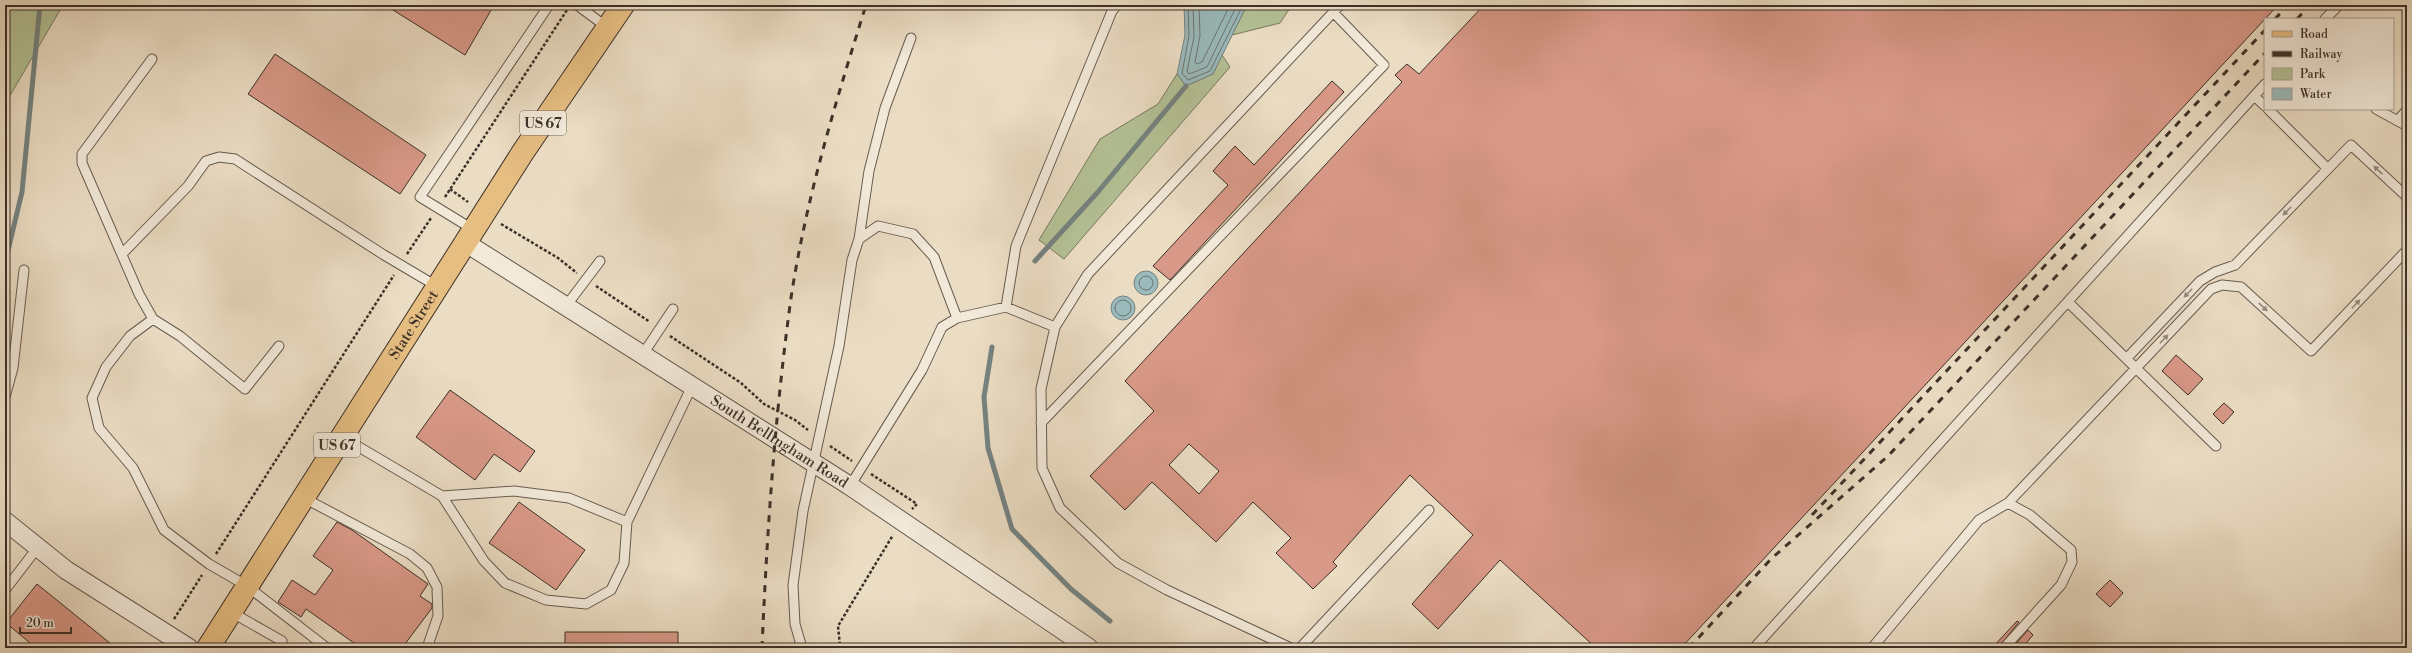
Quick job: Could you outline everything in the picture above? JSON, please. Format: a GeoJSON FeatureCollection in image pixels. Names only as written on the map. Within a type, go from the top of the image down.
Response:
{"type":"FeatureCollection","features":[{"type":"Feature","properties":{"kind":"main road","name":"State Street"},"geometry":{"type":"LineString","coordinates":[[208,648],[475,229],[623,5]]}},
{"type":"Feature","properties":{"kind":"street","name":"South Bellingham Road"},"geometry":{"type":"LineString","coordinates":[[475,229],[566,306],[850,486],[1089,648]]}},
{"type":"Feature","properties":{"kind":"street"},"geometry":{"type":"LineString","coordinates":[[5,521],[66,570],[188,648]]}},
{"type":"Feature","properties":{"kind":"lane"},"geometry":{"type":"LineString","coordinates":[[475,229],[420,197],[548,5]]}},
{"type":"Feature","properties":{"kind":"lane"},"geometry":{"type":"LineString","coordinates":[[577,5],[608,28]]}},
{"type":"Feature","properties":{"kind":"lane"},"geometry":{"type":"LineString","coordinates":[[1006,307],[1016,246],[1090,63],[1112,11],[1117,5]]}},
{"type":"Feature","properties":{"kind":"lane"},"geometry":{"type":"LineString","coordinates":[[2326,18],[2339,5]]}},
{"type":"Feature","properties":{"kind":"lane"},"geometry":{"type":"LineString","coordinates":[[1041,423],[1384,65],[1336,8],[1088,274],[1055,328],[1040,389],[1042,468],[1060,508],[1118,562],[1167,590],[1291,648]]}},
{"type":"Feature","properties":{"kind":"lane"},"geometry":{"type":"LineString","coordinates":[[802,648],[795,624],[793,585],[803,512],[839,346],[852,260],[859,239],[869,171],[885,108],[911,38]]}},
{"type":"Feature","properties":{"kind":"lane"},"geometry":{"type":"LineString","coordinates":[[152,59],[82,154],[82,163],[139,294],[153,318],[180,336],[245,389],[279,346]]}},
{"type":"Feature","properties":{"kind":"lane"},"geometry":{"type":"LineString","coordinates":[[1754,648],[2264,85]]}},
{"type":"Feature","properties":{"kind":"lane"},"geometry":{"type":"LineString","coordinates":[[2254,96],[2264,105]]}},
{"type":"Feature","properties":{"kind":"lane"},"geometry":{"type":"LineString","coordinates":[[2269,110],[2328,169]]}},
{"type":"Feature","properties":{"kind":"lane"},"geometry":{"type":"LineString","coordinates":[[2378,110],[2407,126]]}},
{"type":"Feature","properties":{"kind":"lane"},"geometry":{"type":"LineString","coordinates":[[2398,120],[2407,110]]}},
{"type":"Feature","properties":{"kind":"lane"},"geometry":{"type":"LineString","coordinates":[[2127,358],[2200,281],[2216,272],[2235,265],[2351,145],[2407,197]]}},
{"type":"Feature","properties":{"kind":"lane"},"geometry":{"type":"LineString","coordinates":[[122,254],[188,186],[206,161],[219,157],[235,159],[400,265],[438,287]]}},
{"type":"Feature","properties":{"kind":"lane"},"geometry":{"type":"LineString","coordinates":[[859,239],[878,226],[913,234],[934,257],[957,318]]}},
{"type":"Feature","properties":{"kind":"lane"},"geometry":{"type":"LineString","coordinates":[[1872,648],[1979,520],[2008,503],[2211,289],[2222,284],[2241,287],[2311,351],[2407,250]]}},
{"type":"Feature","properties":{"kind":"lane"},"geometry":{"type":"LineString","coordinates":[[566,306],[600,261]]}},
{"type":"Feature","properties":{"kind":"lane"},"geometry":{"type":"LineString","coordinates":[[5,397],[13,368],[24,270]]}},
{"type":"Feature","properties":{"kind":"lane"},"geometry":{"type":"LineString","coordinates":[[2068,302],[2137,367],[2216,446]]}},
{"type":"Feature","properties":{"kind":"lane"},"geometry":{"type":"LineString","coordinates":[[850,486],[922,370],[942,327],[957,318],[1006,307],[1055,328]]}},
{"type":"Feature","properties":{"kind":"lane"},"geometry":{"type":"LineString","coordinates":[[643,354],[673,309]]}},
{"type":"Feature","properties":{"kind":"lane"},"geometry":{"type":"LineString","coordinates":[[153,318],[130,336],[106,366],[92,398],[94,412],[99,428],[133,468],[164,530],[209,564],[247,586],[327,648]]}},
{"type":"Feature","properties":{"kind":"lane"},"geometry":{"type":"LineString","coordinates":[[342,437],[442,496],[484,561],[505,583],[546,600],[586,604],[611,590],[624,562],[627,522],[692,386]]}},
{"type":"Feature","properties":{"kind":"lane"},"geometry":{"type":"LineString","coordinates":[[442,496],[514,491],[569,498],[627,522]]}},
{"type":"Feature","properties":{"kind":"lane"},"geometry":{"type":"LineString","coordinates":[[303,498],[410,554],[427,568],[437,587],[438,616],[426,648]]}},
{"type":"Feature","properties":{"kind":"lane"},"geometry":{"type":"LineString","coordinates":[[2004,648],[2061,585],[2072,562],[2071,550],[2030,514],[2008,503]]}},
{"type":"Feature","properties":{"kind":"lane"},"geometry":{"type":"LineString","coordinates":[[1300,648],[1429,510]]}},
{"type":"Feature","properties":{"kind":"lane"},"geometry":{"type":"LineString","coordinates":[[5,590],[38,547]]}},
{"type":"Feature","properties":{"kind":"lane"},"geometry":{"type":"LineString","coordinates":[[231,612],[282,641]]}},
{"type":"Feature","properties":{"kind":"path"},"geometry":{"type":"LineString","coordinates":[[165,633],[400,265],[570,5]]}},
{"type":"Feature","properties":{"kind":"path"},"geometry":{"type":"LineString","coordinates":[[450,189],[475,229],[558,258],[587,280],[741,383],[764,404],[795,420],[820,439],[916,504],[902,521],[838,626],[840,646],[843,648]]}},
{"type":"Feature","properties":{"kind":"green space"},"geometry":{"type":"Polygon","coordinates":[[[5,5],[63,5],[5,104],[5,5]]]}},
{"type":"Feature","properties":{"kind":"green space"},"geometry":{"type":"Polygon","coordinates":[[[1247,5],[1292,5],[1280,23],[1232,35],[1247,5]]]}},
{"type":"Feature","properties":{"kind":"green space"},"geometry":{"type":"Polygon","coordinates":[[[1222,55],[1230,67],[1064,259],[1039,240],[1100,139],[1158,104],[1177,74],[1186,86],[1213,74],[1222,55]]]}},
{"type":"Feature","properties":{"kind":"water"},"geometry":{"type":"Polygon","coordinates":[[[1184,5],[1247,5],[1213,74],[1186,86],[1177,74],[1185,35],[1184,5]]]}},
{"type":"Feature","properties":{"kind":"water"},"geometry":{"type":"Polygon","coordinates":[[[1146,271],[1154,275],[1158,283],[1154,291],[1146,295],[1138,291],[1134,283],[1138,275],[1146,271]]]}},
{"type":"Feature","properties":{"kind":"water"},"geometry":{"type":"Polygon","coordinates":[[[1123,296],[1131,300],[1135,308],[1131,316],[1123,320],[1115,316],[1111,308],[1115,300],[1123,296]]]}},
{"type":"Feature","properties":{"kind":"building"},"geometry":{"type":"Polygon","coordinates":[[[385,5],[494,5],[465,55],[385,5]]]}},
{"type":"Feature","properties":{"kind":"building"},"geometry":{"type":"Polygon","coordinates":[[[1484,5],[2278,5],[2266,18],[2264,18],[2264,20],[1681,648],[1596,648],[1500,560],[1438,629],[1412,604],[1473,535],[1410,475],[1333,562],[1337,566],[1313,589],[1276,553],[1291,538],[1253,502],[1216,542],[1152,482],[1125,510],[1090,476],[1154,411],[1125,381],[1402,82],[1395,75],[1407,64],[1419,74],[1484,5]],[[1189,444],[1169,465],[1199,494],[1219,471],[1189,444]]]}},
{"type":"Feature","properties":{"kind":"building"},"geometry":{"type":"Polygon","coordinates":[[[275,54],[426,155],[400,194],[248,94],[275,54]]]}},
{"type":"Feature","properties":{"kind":"building"},"geometry":{"type":"Polygon","coordinates":[[[1332,81],[1344,92],[1170,280],[1153,266],[1228,185],[1213,171],[1235,146],[1254,165],[1332,81]]]}},
{"type":"Feature","properties":{"kind":"building"},"geometry":{"type":"Polygon","coordinates":[[[2176,355],[2203,379],[2188,395],[2162,371],[2176,355]]]}},
{"type":"Feature","properties":{"kind":"building"},"geometry":{"type":"Polygon","coordinates":[[[450,390],[535,451],[520,472],[494,454],[475,480],[416,437],[450,390]]]}},
{"type":"Feature","properties":{"kind":"building"},"geometry":{"type":"Polygon","coordinates":[[[2224,403],[2234,412],[2223,424],[2213,414],[2224,403]]]}},
{"type":"Feature","properties":{"kind":"building"},"geometry":{"type":"Polygon","coordinates":[[[519,502],[585,550],[556,590],[489,543],[519,502]]]}},
{"type":"Feature","properties":{"kind":"building"},"geometry":{"type":"Polygon","coordinates":[[[337,522],[352,530],[428,584],[420,596],[432,604],[432,608],[402,648],[361,648],[306,609],[301,617],[278,602],[292,580],[315,595],[333,570],[313,556],[337,522]]]}},
{"type":"Feature","properties":{"kind":"building"},"geometry":{"type":"Polygon","coordinates":[[[2110,580],[2123,593],[2110,607],[2096,594],[2110,580]]]}},
{"type":"Feature","properties":{"kind":"building"},"geometry":{"type":"Polygon","coordinates":[[[37,584],[116,648],[36,648],[6,623],[37,584]]]}},
{"type":"Feature","properties":{"kind":"building"},"geometry":{"type":"Polygon","coordinates":[[[2017,621],[2019,622],[1998,648],[1992,648],[2017,621]]]}},
{"type":"Feature","properties":{"kind":"building"},"geometry":{"type":"Polygon","coordinates":[[[2028,630],[2033,635],[2022,648],[2012,648],[2028,630]]]}},
{"type":"Feature","properties":{"kind":"building"},"geometry":{"type":"Polygon","coordinates":[[[565,632],[678,632],[678,648],[565,648],[565,632]]]}},
{"type":"Feature","properties":{"kind":"waterway"},"geometry":{"type":"LineString","coordinates":[[5,263],[22,192],[40,5]]}},
{"type":"Feature","properties":{"kind":"waterway"},"geometry":{"type":"LineString","coordinates":[[1035,261],[1097,193],[1186,86]]}},
{"type":"Feature","properties":{"kind":"waterway"},"geometry":{"type":"LineString","coordinates":[[992,347],[984,397],[988,448],[1012,529],[1071,589],[1110,621]]}},
{"type":"Feature","properties":{"kind":"railway"},"geometry":{"type":"LineString","coordinates":[[762,648],[772,473],[780,385],[791,298],[797,261],[813,187],[833,114],[866,5]]}},
{"type":"Feature","properties":{"kind":"railway"},"geometry":{"type":"LineString","coordinates":[[2276,18],[2288,5]]}},
{"type":"Feature","properties":{"kind":"railway"},"geometry":{"type":"LineString","coordinates":[[2298,18],[2310,5]]}},
{"type":"Feature","properties":{"kind":"railway"},"geometry":{"type":"LineString","coordinates":[[1812,515],[2264,31]]}},
{"type":"Feature","properties":{"kind":"railway"},"geometry":{"type":"LineString","coordinates":[[1689,648],[1771,559],[1888,456],[2264,54]]}}]}
